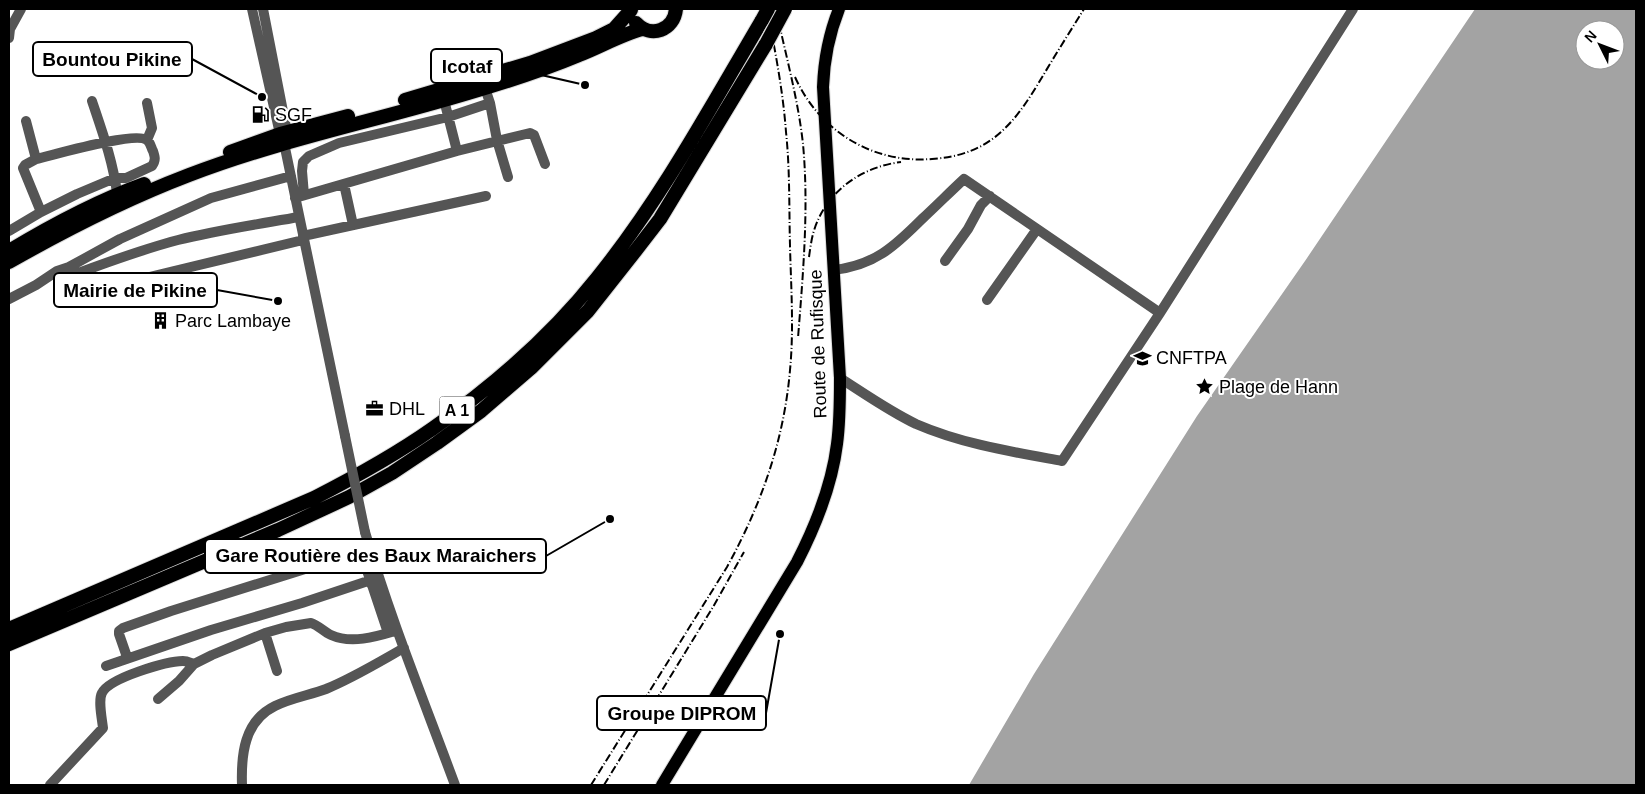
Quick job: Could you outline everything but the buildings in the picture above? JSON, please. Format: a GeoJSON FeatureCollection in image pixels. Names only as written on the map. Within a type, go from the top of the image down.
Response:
{"type":"FeatureCollection","features":[{"type":"Feature","properties":{"kind":"highway"},"geometry":{"type":"LineString","coordinates":[[9,251],[117,193],[284,136],[530,63],[607,33],[620,23],[631,10],[636,23],[642,29],[654,32],[666,28],[675,17],[676,9]]}},
{"type":"Feature","properties":{"kind":"highway","name":"A 1"},"geometry":{"type":"LineString","coordinates":[[9,644],[278,530],[350,497],[392,473],[481,411],[550,350],[588,311],[660,219],[766,44],[785,9]]}},
{"type":"Feature","properties":{"kind":"highway","name":"A 1"},"geometry":{"type":"LineString","coordinates":[[9,629],[314,498],[359,474],[432,429],[499,376],[570,309],[596,279],[629,235],[670,174],[765,14]]}},
{"type":"Feature","properties":{"kind":"highway"},"geometry":{"type":"LineString","coordinates":[[9,262],[66,230],[136,196],[284,136],[444,100],[485,88],[578,56],[642,29]]}},
{"type":"Feature","properties":{"kind":"highway"},"geometry":{"type":"LineString","coordinates":[[9,654],[36,640],[48,628]]}},
{"type":"Feature","properties":{"kind":"main road","name":"Route de Rufisque"},"geometry":{"type":"LineString","coordinates":[[662,785],[790,576],[814,527],[825,496],[837,444],[840,378],[823,87],[827,48],[839,9]]}},
{"type":"Feature","properties":{"kind":"street"},"geometry":{"type":"LineString","coordinates":[[9,38],[10,29],[21,9]]}},
{"type":"Feature","properties":{"kind":"street"},"geometry":{"type":"LineString","coordinates":[[252,9],[284,136]]}},
{"type":"Feature","properties":{"kind":"street"},"geometry":{"type":"LineString","coordinates":[[263,9],[291,176],[300,196]]}},
{"type":"Feature","properties":{"kind":"street"},"geometry":{"type":"LineString","coordinates":[[840,378],[877,402],[910,420],[956,439],[1062,461],[1160,313],[1353,9]]}},
{"type":"Feature","properties":{"kind":"street"},"geometry":{"type":"LineString","coordinates":[[485,88],[508,177]]}},
{"type":"Feature","properties":{"kind":"street"},"geometry":{"type":"LineString","coordinates":[[444,100],[457,151]]}},
{"type":"Feature","properties":{"kind":"street"},"geometry":{"type":"LineString","coordinates":[[92,101],[116,178],[117,193]]}},
{"type":"Feature","properties":{"kind":"street"},"geometry":{"type":"LineString","coordinates":[[147,103],[152,128],[147,140]]}},
{"type":"Feature","properties":{"kind":"street"},"geometry":{"type":"LineString","coordinates":[[393,632],[366,532],[303,238],[299,217],[303,162],[308,156],[361,136],[448,117],[490,103]]}},
{"type":"Feature","properties":{"kind":"street"},"geometry":{"type":"LineString","coordinates":[[26,121],[36,159]]}},
{"type":"Feature","properties":{"kind":"street"},"geometry":{"type":"LineString","coordinates":[[300,196],[497,140],[532,134],[545,164]]}},
{"type":"Feature","properties":{"kind":"street"},"geometry":{"type":"LineString","coordinates":[[9,232],[41,212],[77,194],[116,178],[126,178],[152,166],[155,158],[150,143],[139,138],[106,142],[36,159],[25,165],[23,168],[41,212]]}},
{"type":"Feature","properties":{"kind":"street"},"geometry":{"type":"LineString","coordinates":[[9,298],[36,285],[57,271],[70,267],[120,238],[203,202],[291,176]]}},
{"type":"Feature","properties":{"kind":"street"},"geometry":{"type":"LineString","coordinates":[[833,270],[869,261],[891,249],[964,179],[1160,313]]}},
{"type":"Feature","properties":{"kind":"street"},"geometry":{"type":"LineString","coordinates":[[344,184],[353,225]]}},
{"type":"Feature","properties":{"kind":"street"},"geometry":{"type":"LineString","coordinates":[[70,267],[64,283],[67,289],[141,278],[353,225],[486,196]]}},
{"type":"Feature","properties":{"kind":"street"},"geometry":{"type":"LineString","coordinates":[[945,261],[968,229],[981,205],[990,196]]}},
{"type":"Feature","properties":{"kind":"street"},"geometry":{"type":"LineString","coordinates":[[65,278],[113,260],[177,241],[299,217]]}},
{"type":"Feature","properties":{"kind":"street"},"geometry":{"type":"LineString","coordinates":[[987,300],[1037,228]]}},
{"type":"Feature","properties":{"kind":"street"},"geometry":{"type":"LineString","coordinates":[[127,657],[119,634],[123,628],[171,610],[359,553],[362,556],[393,632],[404,648],[455,785]]}},
{"type":"Feature","properties":{"kind":"street"},"geometry":{"type":"LineString","coordinates":[[106,666],[127,657],[365,582],[371,582]]}},
{"type":"Feature","properties":{"kind":"street"},"geometry":{"type":"LineString","coordinates":[[158,699],[179,681],[194,664],[265,633],[286,627],[311,623],[330,635],[346,639],[375,637],[393,632]]}},
{"type":"Feature","properties":{"kind":"street"},"geometry":{"type":"LineString","coordinates":[[265,633],[277,671]]}},
{"type":"Feature","properties":{"kind":"street"},"geometry":{"type":"LineString","coordinates":[[242,785],[242,754],[246,738],[254,724],[263,714],[274,706],[326,688],[404,648]]}},
{"type":"Feature","properties":{"kind":"street"},"geometry":{"type":"LineString","coordinates":[[50,785],[103,728],[100,696],[106,688],[117,680],[150,668],[186,661],[194,664]]}},
{"type":"Feature","properties":{"kind":"shaded area"},"geometry":{"type":"Polygon","coordinates":[[[1475,9],[1636,9],[1636,785],[969,785],[1034,674],[1197,416],[1305,261],[1475,9]]]}},
{"type":"Feature","properties":{"kind":"railway"},"geometry":{"type":"LineString","coordinates":[[591,785],[727,567],[760,496],[769,472],[782,422],[787,396],[792,339],[789,175],[783,101],[767,9]]}},
{"type":"Feature","properties":{"kind":"railway"},"geometry":{"type":"LineString","coordinates":[[776,9],[798,110],[805,168],[805,241],[798,338]]}},
{"type":"Feature","properties":{"kind":"railway"},"geometry":{"type":"LineString","coordinates":[[795,77],[805,96],[833,128],[850,140],[869,149],[889,156],[910,159],[932,159],[969,152],[986,144],[1014,119],[1030,97],[1084,9]]}},
{"type":"Feature","properties":{"kind":"railway"},"geometry":{"type":"LineString","coordinates":[[809,257],[818,219],[835,195],[858,176],[886,165],[901,162]]}},
{"type":"Feature","properties":{"kind":"railway"},"geometry":{"type":"LineString","coordinates":[[604,785],[713,607],[744,552]]}},
{"type":"Feature","properties":{"kind":"place","name":"Icotaf"},"geometry":{"type":"Point","coordinates":[585,85]}},
{"type":"Feature","properties":{"kind":"place","name":"Bountou Pikine"},"geometry":{"type":"Point","coordinates":[262,97]}},
{"type":"Feature","properties":{"kind":"place","name":"SGF"},"geometry":{"type":"Point","coordinates":[261,115]}},
{"type":"Feature","properties":{"kind":"place","name":"Mairie de Pikine"},"geometry":{"type":"Point","coordinates":[278,301]}},
{"type":"Feature","properties":{"kind":"place","name":"Parc Lambaye"},"geometry":{"type":"Point","coordinates":[161,321]}},
{"type":"Feature","properties":{"kind":"place","name":"CNFTPA"},"geometry":{"type":"Point","coordinates":[1142,358]}},
{"type":"Feature","properties":{"kind":"place","name":"Plage de Hann"},"geometry":{"type":"Point","coordinates":[1205,387]}},
{"type":"Feature","properties":{"kind":"place","name":"DHL"},"geometry":{"type":"Point","coordinates":[375,409]}},
{"type":"Feature","properties":{"kind":"place","name":"Gare Routière des Baux Maraichers"},"geometry":{"type":"Point","coordinates":[610,519]}},
{"type":"Feature","properties":{"kind":"place","name":"Groupe DIPROM"},"geometry":{"type":"Point","coordinates":[780,634]}}]}
